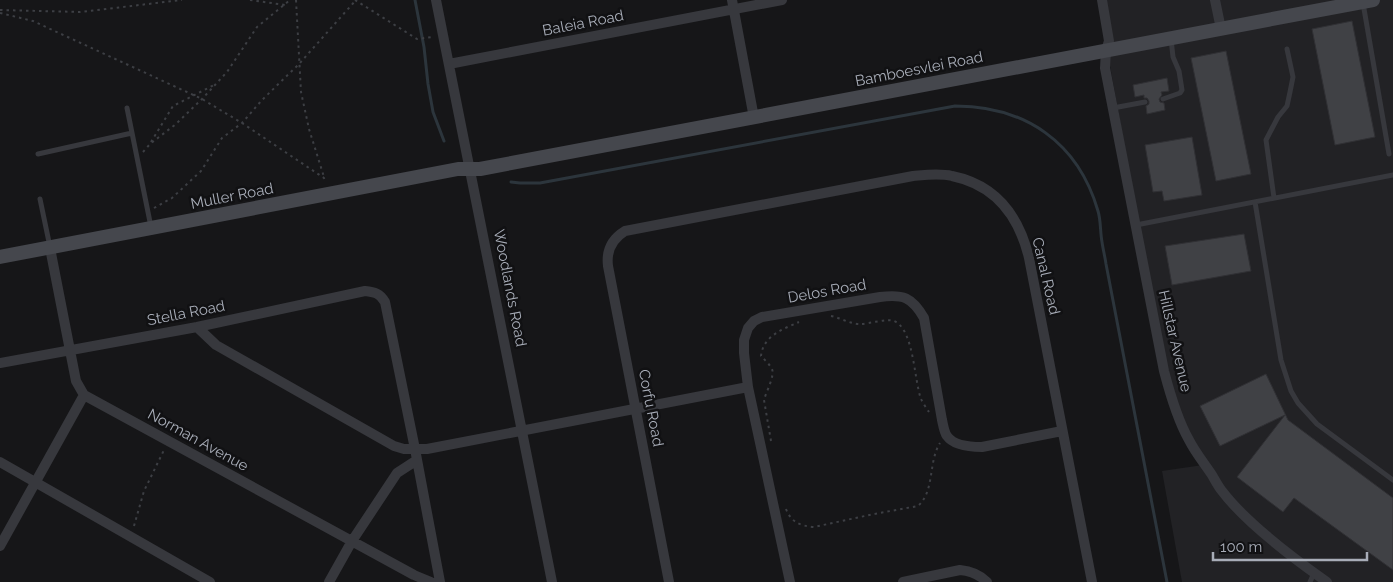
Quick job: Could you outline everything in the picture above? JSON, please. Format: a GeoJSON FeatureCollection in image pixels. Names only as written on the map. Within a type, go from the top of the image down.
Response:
{"type":"FeatureCollection","features":[{"type":"Feature","properties":{"kind":"street","name":"Woodlands Road"},"geometry":{"type":"LineString","coordinates":[[436,0],[552,582]]}},
{"type":"Feature","properties":{"kind":"street","name":"Baleia Road"},"geometry":{"type":"LineString","coordinates":[[448,64],[733,5],[782,0]]}},
{"type":"Feature","properties":{"kind":"street","name":"Hillstar Avenue"},"geometry":{"type":"LineString","coordinates":[[1102,0],[1109,39],[1104,68],[1164,371],[1171,396],[1188,439],[1222,491],[1236,508],[1312,578],[1327,582]]}},
{"type":"Feature","properties":{"kind":"street"},"geometry":{"type":"LineString","coordinates":[[1215,0],[1221,29]]}},
{"type":"Feature","properties":{"kind":"street","name":"Bamboesvlei Road"},"geometry":{"type":"LineString","coordinates":[[471,169],[480,170],[1221,29],[1334,3],[1368,1]]}},
{"type":"Feature","properties":{"kind":"street"},"geometry":{"type":"LineString","coordinates":[[733,5],[754,118]]}},
{"type":"Feature","properties":{"kind":"street","name":"Muller Road"},"geometry":{"type":"LineString","coordinates":[[0,257],[328,194],[471,169]]}},
{"type":"Feature","properties":{"kind":"street","name":"Canal Road"},"geometry":{"type":"LineString","coordinates":[[613,241],[625,231],[913,176],[933,174],[951,176],[971,182],[993,194],[1005,205],[1015,219],[1029,258],[1092,582]]}},
{"type":"Feature","properties":{"kind":"street","name":"Corfu Road"},"geometry":{"type":"LineString","coordinates":[[613,241],[608,252],[608,266],[670,582]]}},
{"type":"Feature","properties":{"kind":"street"},"geometry":{"type":"LineString","coordinates":[[0,546],[84,395],[76,381],[50,248]]}},
{"type":"Feature","properties":{"kind":"street","name":"Stella Road"},"geometry":{"type":"LineString","coordinates":[[0,363],[197,327],[365,291],[377,293],[385,302],[415,449]]}},
{"type":"Feature","properties":{"kind":"street","name":"Delos Road"},"geometry":{"type":"LineString","coordinates":[[790,582],[748,387],[744,340],[748,328],[754,321],[762,317],[880,297],[895,295],[905,298],[917,306],[924,318],[942,420],[946,435],[951,439]]}},
{"type":"Feature","properties":{"kind":"street"},"geometry":{"type":"LineString","coordinates":[[197,327],[216,345],[404,450],[427,449],[748,387]]}},
{"type":"Feature","properties":{"kind":"street","name":"Norman Avenue"},"geometry":{"type":"LineString","coordinates":[[84,395],[414,575],[432,582]]}},
{"type":"Feature","properties":{"kind":"street"},"geometry":{"type":"LineString","coordinates":[[951,439],[962,445],[982,447],[1062,431]]}},
{"type":"Feature","properties":{"kind":"street"},"geometry":{"type":"LineString","coordinates":[[415,449],[440,582]]}},
{"type":"Feature","properties":{"kind":"street"},"geometry":{"type":"LineString","coordinates":[[329,582],[352,541],[397,473],[417,460]]}},
{"type":"Feature","properties":{"kind":"street"},"geometry":{"type":"LineString","coordinates":[[0,462],[210,582]]}},
{"type":"Feature","properties":{"kind":"street"},"geometry":{"type":"LineString","coordinates":[[903,582],[960,570],[978,575],[987,582]]}},
{"type":"Feature","properties":{"kind":"lane"},"geometry":{"type":"LineString","coordinates":[[1368,1],[1389,154]]}},
{"type":"Feature","properties":{"kind":"lane"},"geometry":{"type":"LineString","coordinates":[[1163,99],[1180,93],[1182,90],[1179,71],[1172,57],[1170,38]]}},
{"type":"Feature","properties":{"kind":"lane"},"geometry":{"type":"LineString","coordinates":[[1274,198],[1266,140],[1278,117],[1287,106],[1293,77],[1287,49]]}},
{"type":"Feature","properties":{"kind":"lane"},"geometry":{"type":"LineString","coordinates":[[1113,108],[1145,102]]}},
{"type":"Feature","properties":{"kind":"lane"},"geometry":{"type":"LineString","coordinates":[[127,108],[151,228]]}},
{"type":"Feature","properties":{"kind":"lane"},"geometry":{"type":"LineString","coordinates":[[38,154],[132,133]]}},
{"type":"Feature","properties":{"kind":"lane"},"geometry":{"type":"LineString","coordinates":[[1136,225],[1393,175]]}},
{"type":"Feature","properties":{"kind":"lane"},"geometry":{"type":"LineString","coordinates":[[40,199],[50,248]]}},
{"type":"Feature","properties":{"kind":"lane"},"geometry":{"type":"LineString","coordinates":[[1255,202],[1281,360],[1291,391],[1298,403],[1317,424],[1393,480]]}},
{"type":"Feature","properties":{"kind":"path"},"geometry":{"type":"LineString","coordinates":[[0,11],[80,12],[182,0]]}},
{"type":"Feature","properties":{"kind":"path"},"geometry":{"type":"LineString","coordinates":[[250,0],[285,5]]}},
{"type":"Feature","properties":{"kind":"path"},"geometry":{"type":"LineString","coordinates":[[137,158],[150,144],[176,124],[202,99],[227,72],[257,27],[290,0]]}},
{"type":"Feature","properties":{"kind":"path"},"geometry":{"type":"LineString","coordinates":[[296,0],[301,92],[309,129],[328,194]]}},
{"type":"Feature","properties":{"kind":"path"},"geometry":{"type":"LineString","coordinates":[[148,212],[172,198],[201,171],[222,138],[242,123],[262,100],[299,64],[356,0],[417,40],[429,38]]}},
{"type":"Feature","properties":{"kind":"path"},"geometry":{"type":"LineString","coordinates":[[0,11],[33,21],[202,99],[242,123],[324,178]]}},
{"type":"Feature","properties":{"kind":"path"},"geometry":{"type":"LineString","coordinates":[[150,144],[173,106],[216,84]]}},
{"type":"Feature","properties":{"kind":"path"},"geometry":{"type":"LineString","coordinates":[[829,316],[854,324],[892,320],[899,324],[905,332],[910,349],[921,399],[931,414]]}},
{"type":"Feature","properties":{"kind":"path"},"geometry":{"type":"LineString","coordinates":[[772,448],[764,400],[773,375],[772,369],[761,356],[762,351],[766,342],[776,333],[799,322]]}},
{"type":"Feature","properties":{"kind":"path"},"geometry":{"type":"LineString","coordinates":[[783,504],[788,516],[795,523],[807,527],[918,506],[928,489],[936,450],[939,444],[951,439]]}},
{"type":"Feature","properties":{"kind":"path"},"geometry":{"type":"LineString","coordinates":[[131,536],[144,490],[169,441]]}},
{"type":"Feature","properties":{"kind":"shaded area"},"geometry":{"type":"Polygon","coordinates":[[[1098,0],[1393,0],[1393,582],[1182,582],[1162,471],[1203,465],[1170,396],[1098,0]]]}},
{"type":"Feature","properties":{"kind":"building"},"geometry":{"type":"Polygon","coordinates":[[[1352,21],[1375,137],[1335,145],[1312,29],[1352,21]]]}},
{"type":"Feature","properties":{"kind":"building"},"geometry":{"type":"Polygon","coordinates":[[[1226,51],[1251,174],[1216,181],[1191,58],[1226,51]]]}},
{"type":"Feature","properties":{"kind":"building"},"geometry":{"type":"Polygon","coordinates":[[[1167,78],[1169,91],[1161,92],[1162,95],[1159,99],[1160,102],[1164,103],[1165,110],[1147,114],[1146,106],[1149,104],[1149,101],[1147,98],[1144,98],[1144,95],[1135,97],[1133,85],[1167,78]]]}},
{"type":"Feature","properties":{"kind":"building"},"geometry":{"type":"Polygon","coordinates":[[[1192,137],[1202,195],[1164,201],[1162,191],[1153,192],[1145,145],[1192,137]]]}},
{"type":"Feature","properties":{"kind":"building"},"geometry":{"type":"Polygon","coordinates":[[[1244,234],[1251,271],[1172,285],[1165,246],[1244,234]]]}},
{"type":"Feature","properties":{"kind":"building"},"geometry":{"type":"Polygon","coordinates":[[[1266,374],[1288,420],[1393,498],[1393,570],[1294,498],[1283,512],[1237,477],[1285,415],[1220,446],[1200,406],[1266,374]]]}},
{"type":"Feature","properties":{"kind":"waterway"},"geometry":{"type":"LineString","coordinates":[[415,0],[433,112],[444,141]]}},
{"type":"Feature","properties":{"kind":"waterway"},"geometry":{"type":"LineString","coordinates":[[511,182],[540,183],[955,106],[980,108],[1004,113],[1026,121],[1062,147],[1077,165],[1089,187],[1098,211],[1101,238],[1167,582]]}}]}
